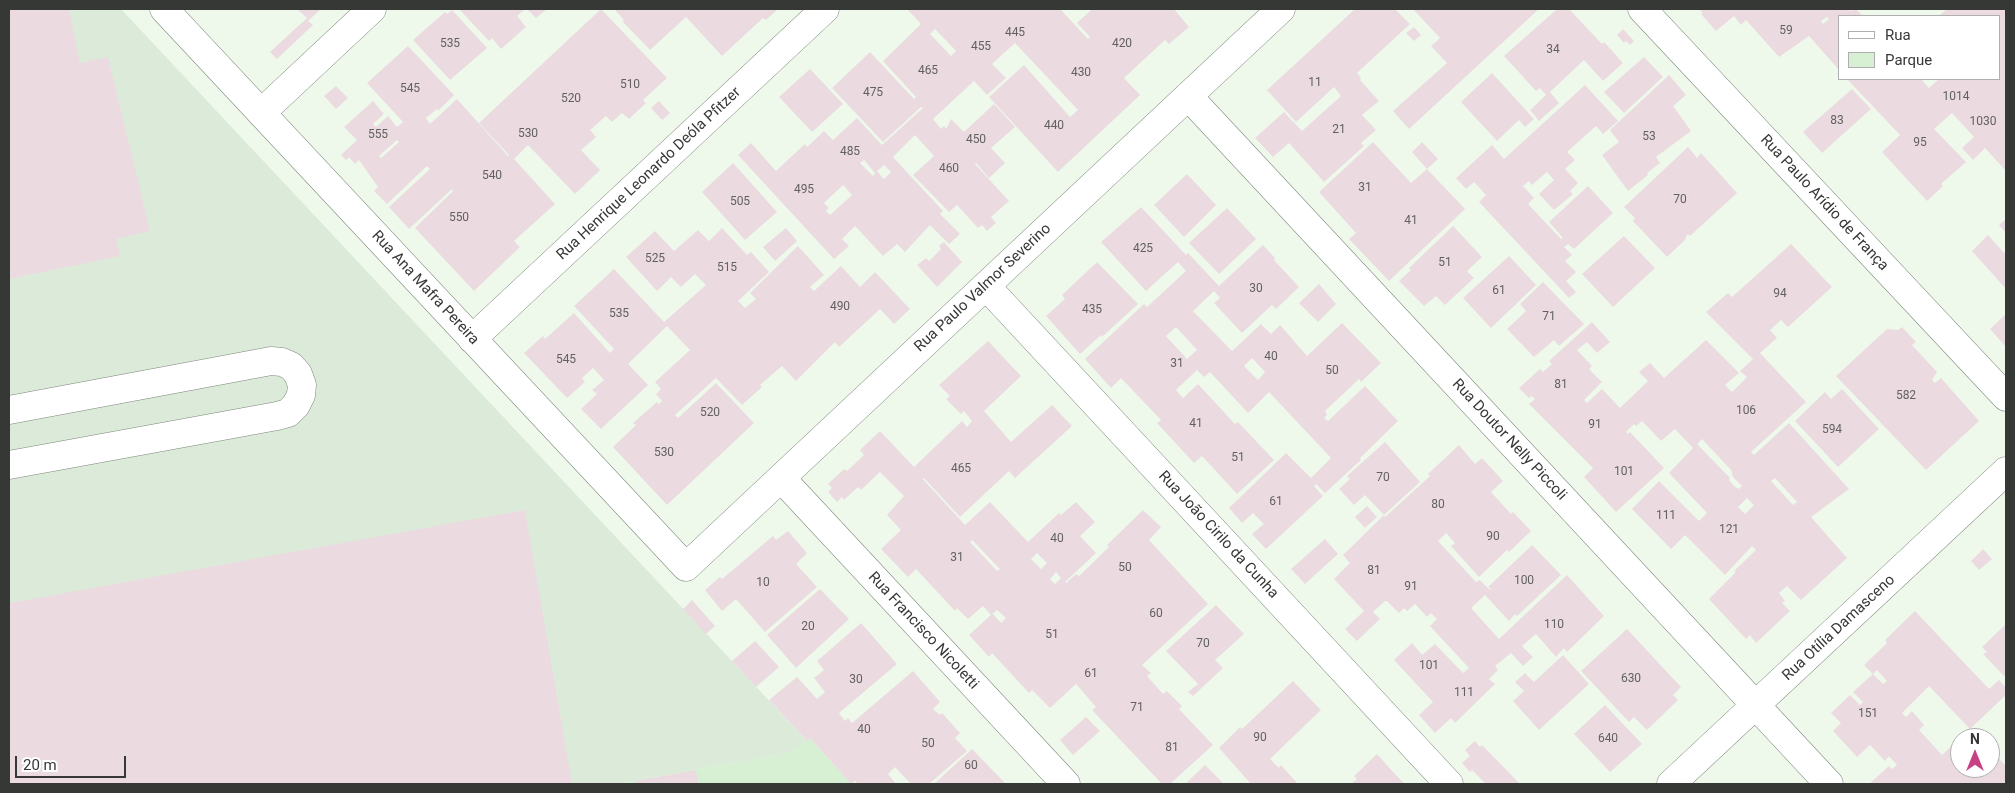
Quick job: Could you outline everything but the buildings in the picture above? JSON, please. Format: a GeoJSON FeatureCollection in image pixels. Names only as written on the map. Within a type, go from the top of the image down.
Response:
{"type":"FeatureCollection","features":[{"type":"Feature","properties":{"kind":"street","name":"Rua Ana Mafra Pereira"},"geometry":{"type":"LineString","coordinates":[[164,9],[686,567]]}},
{"type":"Feature","properties":{"kind":"street"},"geometry":{"type":"LineString","coordinates":[[261,112],[372,9]]}},
{"type":"Feature","properties":{"kind":"street","name":"Rua Henrique Leonardo Deóla Pfitzer"},"geometry":{"type":"LineString","coordinates":[[472,339],[825,9]]}},
{"type":"Feature","properties":{"kind":"street","name":"Rua Paulo Valmor Severino"},"geometry":{"type":"LineString","coordinates":[[686,567],[1281,9]]}},
{"type":"Feature","properties":{"kind":"street","name":"Rua Paulo Arídio de França"},"geometry":{"type":"LineString","coordinates":[[1642,9],[2006,397]]}},
{"type":"Feature","properties":{"kind":"street","name":"Rua Doutor Nelly Piccoli"},"geometry":{"type":"LineString","coordinates":[[1188,96],[1829,784]]}},
{"type":"Feature","properties":{"kind":"street","name":"Rua João Cirilo da Cunha"},"geometry":{"type":"LineString","coordinates":[[986,286],[1449,784]]}},
{"type":"Feature","properties":{"kind":"street"},"geometry":{"type":"LineString","coordinates":[[9,410],[271,361],[282,362],[291,366],[298,374],[302,385],[301,395],[296,405],[288,413],[9,465]]}},
{"type":"Feature","properties":{"kind":"street","name":"Rua Otília Damasceno"},"geometry":{"type":"LineString","coordinates":[[1671,784],[2006,471]]}},
{"type":"Feature","properties":{"kind":"street","name":"Rua Francisco Nicoletti"},"geometry":{"type":"LineString","coordinates":[[780,478],[1066,784]]}},
{"type":"Feature","properties":{"kind":"shaded area"},"geometry":{"type":"Polygon","coordinates":[[[9,9],[121,9],[807,741],[793,752],[617,784],[9,784],[9,9]]]}},
{"type":"Feature","properties":{"kind":"green space"},"geometry":{"type":"Polygon","coordinates":[[[810,738],[851,784],[617,784],[793,752],[810,738]]]}}]}
